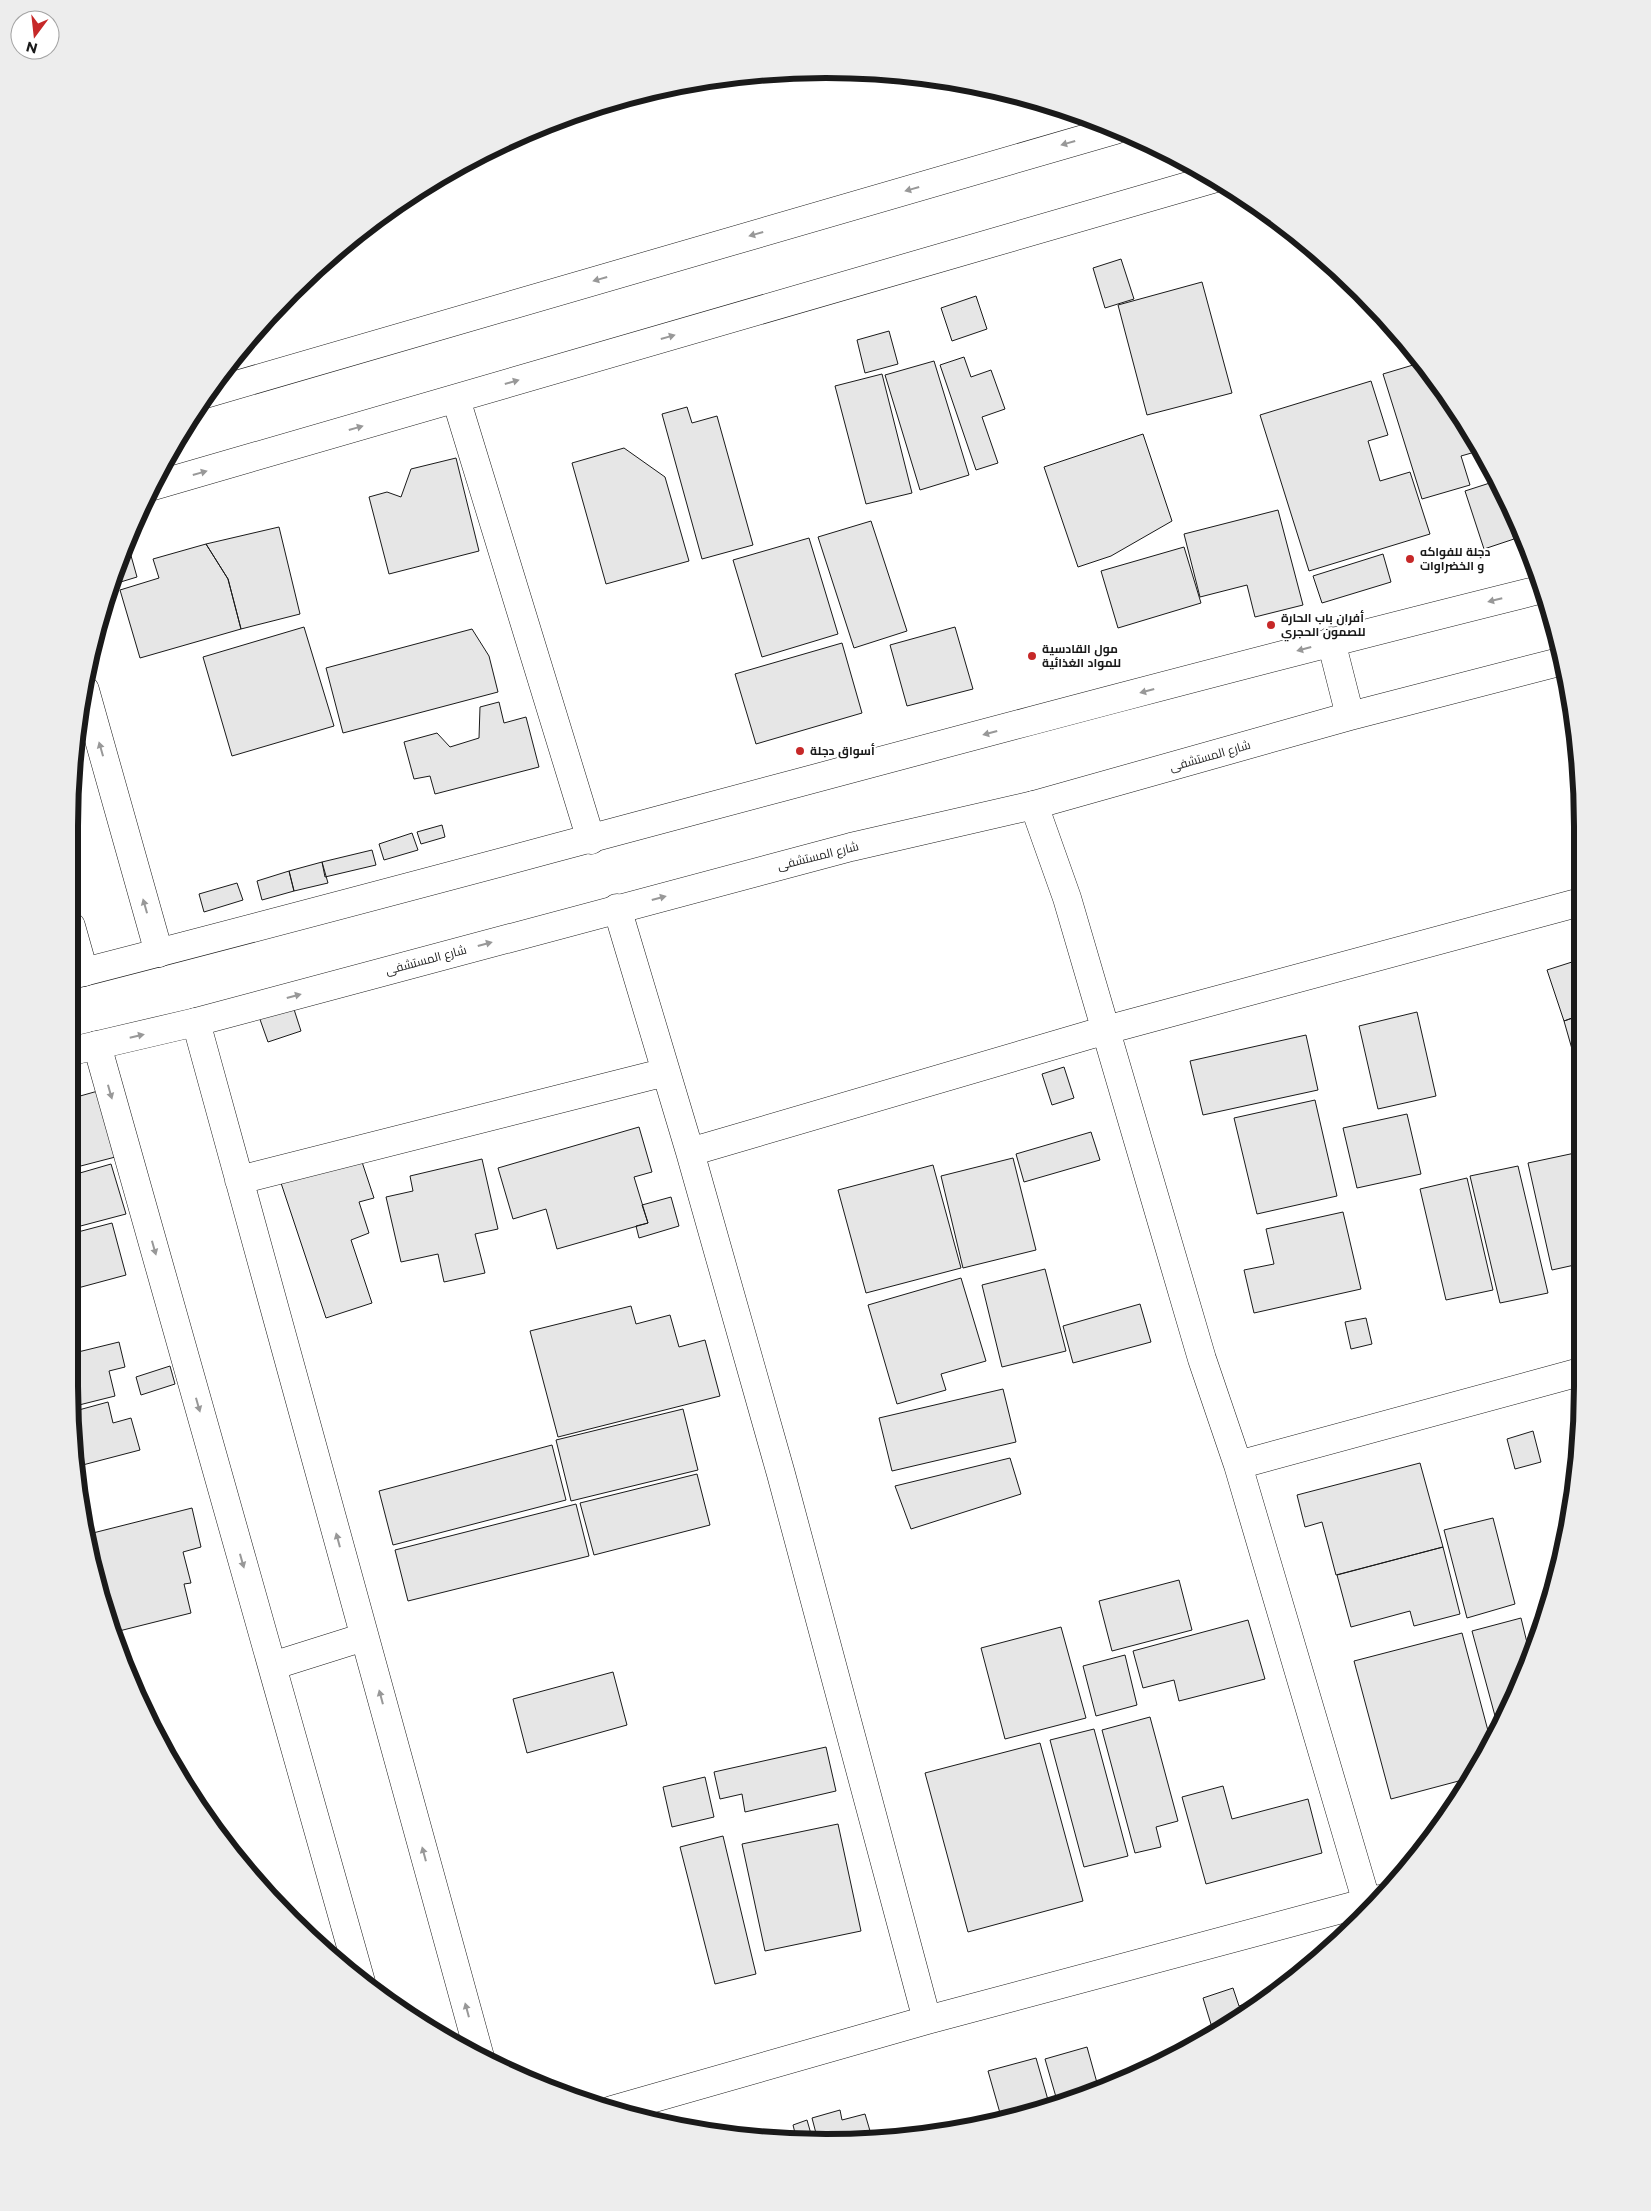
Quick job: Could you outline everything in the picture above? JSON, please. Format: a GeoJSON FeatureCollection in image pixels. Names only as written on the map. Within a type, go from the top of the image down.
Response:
{"type":"FeatureCollection","features":[{"type":"Feature","properties":{"kind":"street"},"geometry":{"type":"LineString","coordinates":[[218,390],[1107,132]]}},
{"type":"Feature","properties":{"kind":"street"},"geometry":{"type":"LineString","coordinates":[[161,484],[1205,181]]}},
{"type":"Feature","properties":{"kind":"street"},"geometry":{"type":"LineString","coordinates":[[456,399],[591,840]]}},
{"type":"Feature","properties":{"kind":"street"},"geometry":{"type":"LineString","coordinates":[[78,973],[591,840],[1331,641],[1535,590]]}},
{"type":"Feature","properties":{"kind":"street"},"geometry":{"type":"LineString","coordinates":[[1331,641],[1350,716]]}},
{"type":"Feature","properties":{"kind":"street","name":"شارع المستشفى"},"geometry":{"type":"LineString","coordinates":[[84,1048],[196,1022],[851,847],[1034,805],[1350,716],[1555,663]]}},
{"type":"Feature","properties":{"kind":"street"},"geometry":{"type":"LineString","coordinates":[[88,702],[159,953]]}},
{"type":"Feature","properties":{"kind":"street"},"geometry":{"type":"LineString","coordinates":[[1034,805],[1067,898],[1202,1359],[1238,1465],[1371,1897]]}},
{"type":"Feature","properties":{"kind":"street"},"geometry":{"type":"LineString","coordinates":[[690,1152],[1106,1030],[1574,904]]}},
{"type":"Feature","properties":{"kind":"street"},"geometry":{"type":"LineString","coordinates":[[617,908],[690,1152],[781,1474],[927,2020]]}},
{"type":"Feature","properties":{"kind":"street"},"geometry":{"type":"LineString","coordinates":[[196,1022],[477,2047]]}},
{"type":"Feature","properties":{"kind":"street"},"geometry":{"type":"LineString","coordinates":[[84,1048],[272,1666],[357,1969]]}},
{"type":"Feature","properties":{"kind":"street"},"geometry":{"type":"LineString","coordinates":[[240,1180],[666,1072]]}},
{"type":"Feature","properties":{"kind":"street"},"geometry":{"type":"LineString","coordinates":[[1238,1465],[1574,1374]]}},
{"type":"Feature","properties":{"kind":"street"},"geometry":{"type":"LineString","coordinates":[[272,1666],[364,1637]]}},
{"type":"Feature","properties":{"kind":"street"},"geometry":{"type":"LineString","coordinates":[[626,2106],[927,2020],[1365,1903]]}},
{"type":"Feature","properties":{"kind":"building"},"geometry":{"type":"Polygon","coordinates":[[[1121,259],[1134,299],[1105,308],[1093,268],[1121,259]]]}},
{"type":"Feature","properties":{"kind":"building"},"geometry":{"type":"Polygon","coordinates":[[[1202,282],[1232,393],[1147,415],[1118,305],[1202,282]]]}},
{"type":"Feature","properties":{"kind":"building"},"geometry":{"type":"Polygon","coordinates":[[[976,296],[987,329],[952,341],[941,308],[976,296]]]}},
{"type":"Feature","properties":{"kind":"building"},"geometry":{"type":"Polygon","coordinates":[[[889,331],[898,364],[865,373],[857,340],[889,331]]]}},
{"type":"Feature","properties":{"kind":"building"},"geometry":{"type":"Polygon","coordinates":[[[964,357],[971,377],[991,370],[1005,409],[982,417],[998,463],[976,470],[940,365],[964,357]]]}},
{"type":"Feature","properties":{"kind":"building"},"geometry":{"type":"Polygon","coordinates":[[[934,361],[969,475],[920,490],[885,375],[934,361]]]}},
{"type":"Feature","properties":{"kind":"building"},"geometry":{"type":"Polygon","coordinates":[[[1415,365],[1419,370],[1473,452],[1461,456],[1470,485],[1422,499],[1383,374],[1415,365]]]}},
{"type":"Feature","properties":{"kind":"building"},"geometry":{"type":"Polygon","coordinates":[[[882,374],[912,493],[866,504],[835,386],[882,374]]]}},
{"type":"Feature","properties":{"kind":"building"},"geometry":{"type":"Polygon","coordinates":[[[1371,381],[1388,435],[1368,441],[1380,481],[1410,472],[1430,534],[1309,571],[1260,415],[1371,381]]]}},
{"type":"Feature","properties":{"kind":"building"},"geometry":{"type":"Polygon","coordinates":[[[687,407],[692,423],[717,416],[753,545],[702,559],[662,414],[687,407]]]}},
{"type":"Feature","properties":{"kind":"building"},"geometry":{"type":"Polygon","coordinates":[[[1143,434],[1172,521],[1111,556],[1078,567],[1044,467],[1143,434]]]}},
{"type":"Feature","properties":{"kind":"building"},"geometry":{"type":"Polygon","coordinates":[[[624,448],[665,477],[689,561],[606,584],[572,463],[624,448]]]}},
{"type":"Feature","properties":{"kind":"building"},"geometry":{"type":"Polygon","coordinates":[[[456,458],[479,551],[389,574],[369,497],[387,492],[401,497],[411,469],[456,458]]]}},
{"type":"Feature","properties":{"kind":"building"},"geometry":{"type":"Polygon","coordinates":[[[1490,483],[1508,521],[1514,539],[1484,549],[1465,491],[1490,483]]]}},
{"type":"Feature","properties":{"kind":"building"},"geometry":{"type":"Polygon","coordinates":[[[1278,510],[1303,605],[1255,617],[1247,585],[1200,597],[1184,534],[1278,510]]]}},
{"type":"Feature","properties":{"kind":"building"},"geometry":{"type":"Polygon","coordinates":[[[871,521],[907,631],[854,648],[818,537],[871,521]]]}},
{"type":"Feature","properties":{"kind":"building"},"geometry":{"type":"Polygon","coordinates":[[[279,527],[300,614],[241,629],[228,579],[206,544],[279,527]]]}},
{"type":"Feature","properties":{"kind":"building"},"geometry":{"type":"Polygon","coordinates":[[[809,538],[838,634],[762,657],[733,560],[809,538]]]}},
{"type":"Feature","properties":{"kind":"building"},"geometry":{"type":"Polygon","coordinates":[[[206,544],[228,579],[241,629],[140,658],[120,590],[159,578],[153,559],[206,544]]]}},
{"type":"Feature","properties":{"kind":"building"},"geometry":{"type":"Polygon","coordinates":[[[1184,547],[1201,603],[1118,628],[1101,571],[1184,547]]]}},
{"type":"Feature","properties":{"kind":"building"},"geometry":{"type":"Polygon","coordinates":[[[130,551],[137,577],[118,583],[130,551]]]}},
{"type":"Feature","properties":{"kind":"building"},"geometry":{"type":"Polygon","coordinates":[[[1383,554],[1391,582],[1322,603],[1313,576],[1383,554]]]}},
{"type":"Feature","properties":{"kind":"building"},"geometry":{"type":"Polygon","coordinates":[[[304,627],[334,726],[232,756],[203,657],[304,627]]]}},
{"type":"Feature","properties":{"kind":"building"},"geometry":{"type":"Polygon","coordinates":[[[955,627],[973,689],[907,706],[890,645],[955,627]]]}},
{"type":"Feature","properties":{"kind":"building"},"geometry":{"type":"Polygon","coordinates":[[[472,629],[489,656],[498,692],[343,733],[326,668],[472,629]]]}},
{"type":"Feature","properties":{"kind":"building"},"geometry":{"type":"Polygon","coordinates":[[[842,643],[862,713],[756,744],[735,674],[842,643]]]}},
{"type":"Feature","properties":{"kind":"building"},"geometry":{"type":"Polygon","coordinates":[[[499,702],[504,723],[526,717],[539,767],[435,794],[430,776],[414,779],[404,742],[437,733],[450,747],[479,738],[480,707],[499,702]]]}},
{"type":"Feature","properties":{"kind":"building"},"geometry":{"type":"Polygon","coordinates":[[[442,825],[445,837],[421,844],[417,832],[442,825]]]}},
{"type":"Feature","properties":{"kind":"building"},"geometry":{"type":"Polygon","coordinates":[[[412,833],[418,850],[384,860],[379,844],[412,833]]]}},
{"type":"Feature","properties":{"kind":"building"},"geometry":{"type":"Polygon","coordinates":[[[372,850],[376,865],[325,877],[322,862],[372,850]]]}},
{"type":"Feature","properties":{"kind":"building"},"geometry":{"type":"Polygon","coordinates":[[[322,862],[328,883],[294,891],[289,871],[322,862]]]}},
{"type":"Feature","properties":{"kind":"building"},"geometry":{"type":"Polygon","coordinates":[[[289,871],[294,891],[262,900],[257,881],[289,871]]]}},
{"type":"Feature","properties":{"kind":"building"},"geometry":{"type":"Polygon","coordinates":[[[237,883],[243,900],[204,912],[199,894],[237,883]]]}},
{"type":"Feature","properties":{"kind":"building"},"geometry":{"type":"Polygon","coordinates":[[[1572,962],[1574,968],[1574,1017],[1564,1021],[1547,970],[1572,962]]]}},
{"type":"Feature","properties":{"kind":"building"},"geometry":{"type":"Polygon","coordinates":[[[291,1000],[301,1031],[268,1042],[257,1011],[291,1000]]]}},
{"type":"Feature","properties":{"kind":"building"},"geometry":{"type":"Polygon","coordinates":[[[1417,1012],[1436,1096],[1378,1109],[1359,1026],[1417,1012]]]}},
{"type":"Feature","properties":{"kind":"building"},"geometry":{"type":"Polygon","coordinates":[[[1574,1017],[1574,1056],[1564,1021],[1574,1017]]]}},
{"type":"Feature","properties":{"kind":"building"},"geometry":{"type":"Polygon","coordinates":[[[1306,1035],[1318,1090],[1203,1115],[1190,1061],[1306,1035]]]}},
{"type":"Feature","properties":{"kind":"building"},"geometry":{"type":"Polygon","coordinates":[[[1064,1067],[1074,1098],[1052,1105],[1042,1074],[1064,1067]]]}},
{"type":"Feature","properties":{"kind":"building"},"geometry":{"type":"Polygon","coordinates":[[[105,1089],[123,1155],[78,1167],[78,1097],[105,1089]]]}},
{"type":"Feature","properties":{"kind":"building"},"geometry":{"type":"Polygon","coordinates":[[[1315,1100],[1337,1196],[1257,1214],[1234,1118],[1315,1100]]]}},
{"type":"Feature","properties":{"kind":"building"},"geometry":{"type":"Polygon","coordinates":[[[1407,1114],[1421,1174],[1357,1188],[1343,1128],[1407,1114]]]}},
{"type":"Feature","properties":{"kind":"building"},"geometry":{"type":"Polygon","coordinates":[[[639,1127],[652,1172],[634,1177],[648,1223],[557,1249],[546,1209],[513,1219],[498,1168],[639,1127]]]}},
{"type":"Feature","properties":{"kind":"building"},"geometry":{"type":"Polygon","coordinates":[[[1091,1132],[1100,1160],[1024,1182],[1016,1154],[1091,1132]]]}},
{"type":"Feature","properties":{"kind":"building"},"geometry":{"type":"Polygon","coordinates":[[[1574,1153],[1574,1265],[1552,1270],[1528,1163],[1574,1153]]]}},
{"type":"Feature","properties":{"kind":"building"},"geometry":{"type":"Polygon","coordinates":[[[360,1156],[374,1198],[359,1202],[369,1233],[351,1240],[372,1303],[326,1318],[281,1183],[360,1156]]]}},
{"type":"Feature","properties":{"kind":"building"},"geometry":{"type":"Polygon","coordinates":[[[1013,1158],[1036,1250],[963,1268],[941,1176],[1013,1158]]]}},
{"type":"Feature","properties":{"kind":"building"},"geometry":{"type":"Polygon","coordinates":[[[482,1159],[498,1229],[475,1234],[485,1273],[444,1282],[438,1254],[401,1262],[386,1197],[413,1191],[410,1176],[482,1159]]]}},
{"type":"Feature","properties":{"kind":"building"},"geometry":{"type":"Polygon","coordinates":[[[111,1164],[126,1214],[78,1227],[78,1174],[111,1164]]]}},
{"type":"Feature","properties":{"kind":"building"},"geometry":{"type":"Polygon","coordinates":[[[933,1165],[961,1268],[866,1293],[838,1190],[933,1165]]]}},
{"type":"Feature","properties":{"kind":"building"},"geometry":{"type":"Polygon","coordinates":[[[1518,1166],[1548,1293],[1500,1303],[1470,1176],[1518,1166]]]}},
{"type":"Feature","properties":{"kind":"building"},"geometry":{"type":"Polygon","coordinates":[[[1467,1178],[1493,1290],[1446,1300],[1420,1189],[1467,1178]]]}},
{"type":"Feature","properties":{"kind":"building"},"geometry":{"type":"Polygon","coordinates":[[[671,1197],[679,1226],[639,1238],[636,1226],[648,1223],[642,1205],[671,1197]]]}},
{"type":"Feature","properties":{"kind":"building"},"geometry":{"type":"Polygon","coordinates":[[[1343,1212],[1361,1289],[1254,1313],[1244,1270],[1274,1264],[1266,1229],[1343,1212]]]}},
{"type":"Feature","properties":{"kind":"building"},"geometry":{"type":"Polygon","coordinates":[[[112,1223],[126,1275],[78,1288],[78,1232],[112,1223]]]}},
{"type":"Feature","properties":{"kind":"building"},"geometry":{"type":"Polygon","coordinates":[[[1045,1269],[1066,1351],[1002,1367],[982,1285],[1045,1269]]]}},
{"type":"Feature","properties":{"kind":"building"},"geometry":{"type":"Polygon","coordinates":[[[961,1278],[986,1361],[941,1374],[946,1390],[897,1404],[868,1305],[961,1278]]]}},
{"type":"Feature","properties":{"kind":"building"},"geometry":{"type":"Polygon","coordinates":[[[1140,1304],[1151,1342],[1073,1363],[1063,1326],[1140,1304]]]}},
{"type":"Feature","properties":{"kind":"building"},"geometry":{"type":"Polygon","coordinates":[[[631,1306],[636,1324],[670,1315],[679,1347],[705,1340],[720,1396],[558,1437],[530,1331],[631,1306]]]}},
{"type":"Feature","properties":{"kind":"building"},"geometry":{"type":"Polygon","coordinates":[[[1366,1318],[1372,1344],[1351,1349],[1345,1322],[1366,1318]]]}},
{"type":"Feature","properties":{"kind":"building"},"geometry":{"type":"Polygon","coordinates":[[[119,1342],[125,1367],[109,1371],[115,1396],[78,1405],[78,1352],[119,1342]]]}},
{"type":"Feature","properties":{"kind":"building"},"geometry":{"type":"Polygon","coordinates":[[[170,1366],[175,1384],[141,1395],[136,1377],[170,1366]]]}},
{"type":"Feature","properties":{"kind":"building"},"geometry":{"type":"Polygon","coordinates":[[[1003,1389],[1016,1442],[892,1471],[879,1418],[1003,1389]]]}},
{"type":"Feature","properties":{"kind":"building"},"geometry":{"type":"Polygon","coordinates":[[[108,1402],[113,1423],[131,1418],[140,1450],[82,1465],[79,1410],[108,1402]]]}},
{"type":"Feature","properties":{"kind":"building"},"geometry":{"type":"Polygon","coordinates":[[[683,1409],[698,1470],[571,1501],[556,1440],[683,1409]]]}},
{"type":"Feature","properties":{"kind":"building"},"geometry":{"type":"Polygon","coordinates":[[[1533,1431],[1541,1462],[1515,1469],[1507,1439],[1533,1431]]]}},
{"type":"Feature","properties":{"kind":"building"},"geometry":{"type":"Polygon","coordinates":[[[552,1445],[566,1500],[393,1545],[379,1491],[552,1445]]]}},
{"type":"Feature","properties":{"kind":"building"},"geometry":{"type":"Polygon","coordinates":[[[1010,1458],[1021,1494],[911,1529],[895,1486],[1010,1458]]]}},
{"type":"Feature","properties":{"kind":"building"},"geometry":{"type":"Polygon","coordinates":[[[1420,1463],[1443,1547],[1336,1575],[1322,1522],[1305,1527],[1297,1495],[1420,1463]]]}},
{"type":"Feature","properties":{"kind":"building"},"geometry":{"type":"Polygon","coordinates":[[[697,1474],[710,1525],[594,1555],[580,1503],[697,1474]]]}},
{"type":"Feature","properties":{"kind":"building"},"geometry":{"type":"Polygon","coordinates":[[[576,1504],[589,1556],[408,1601],[395,1550],[576,1504]]]}},
{"type":"Feature","properties":{"kind":"building"},"geometry":{"type":"Polygon","coordinates":[[[192,1508],[201,1547],[183,1552],[191,1583],[184,1584],[191,1613],[119,1631],[103,1579],[92,1533],[192,1508]]]}},
{"type":"Feature","properties":{"kind":"building"},"geometry":{"type":"Polygon","coordinates":[[[1493,1518],[1515,1604],[1467,1618],[1444,1530],[1493,1518]]]}},
{"type":"Feature","properties":{"kind":"building"},"geometry":{"type":"Polygon","coordinates":[[[1443,1547],[1460,1614],[1414,1626],[1410,1611],[1351,1627],[1337,1575],[1443,1547]]]}},
{"type":"Feature","properties":{"kind":"building"},"geometry":{"type":"Polygon","coordinates":[[[1179,1580],[1192,1630],[1112,1651],[1099,1601],[1179,1580]]]}},
{"type":"Feature","properties":{"kind":"building"},"geometry":{"type":"Polygon","coordinates":[[[1521,1618],[1527,1644],[1517,1672],[1495,1717],[1472,1631],[1521,1618]]]}},
{"type":"Feature","properties":{"kind":"building"},"geometry":{"type":"Polygon","coordinates":[[[1248,1620],[1265,1679],[1179,1701],[1174,1680],[1143,1688],[1133,1651],[1248,1620]]]}},
{"type":"Feature","properties":{"kind":"building"},"geometry":{"type":"Polygon","coordinates":[[[1061,1627],[1086,1718],[1005,1739],[981,1648],[1061,1627]]]}},
{"type":"Feature","properties":{"kind":"building"},"geometry":{"type":"Polygon","coordinates":[[[1462,1633],[1488,1731],[1460,1781],[1391,1799],[1354,1661],[1462,1633]]]}},
{"type":"Feature","properties":{"kind":"building"},"geometry":{"type":"Polygon","coordinates":[[[1125,1655],[1137,1705],[1096,1716],[1083,1666],[1125,1655]]]}},
{"type":"Feature","properties":{"kind":"building"},"geometry":{"type":"Polygon","coordinates":[[[613,1672],[627,1725],[527,1753],[513,1699],[613,1672]]]}},
{"type":"Feature","properties":{"kind":"building"},"geometry":{"type":"Polygon","coordinates":[[[1150,1717],[1178,1821],[1156,1827],[1161,1847],[1135,1853],[1102,1730],[1150,1717]]]}},
{"type":"Feature","properties":{"kind":"building"},"geometry":{"type":"Polygon","coordinates":[[[1094,1729],[1128,1856],[1084,1867],[1050,1740],[1094,1729]]]}},
{"type":"Feature","properties":{"kind":"building"},"geometry":{"type":"Polygon","coordinates":[[[1040,1743],[1083,1901],[968,1932],[925,1773],[1040,1743]]]}},
{"type":"Feature","properties":{"kind":"building"},"geometry":{"type":"Polygon","coordinates":[[[826,1747],[836,1791],[745,1812],[742,1794],[720,1799],[714,1772],[826,1747]]]}},
{"type":"Feature","properties":{"kind":"building"},"geometry":{"type":"Polygon","coordinates":[[[705,1777],[714,1817],[672,1827],[663,1787],[705,1777]]]}},
{"type":"Feature","properties":{"kind":"building"},"geometry":{"type":"Polygon","coordinates":[[[1223,1786],[1232,1819],[1308,1799],[1322,1853],[1206,1884],[1182,1797],[1223,1786]]]}},
{"type":"Feature","properties":{"kind":"building"},"geometry":{"type":"Polygon","coordinates":[[[838,1824],[861,1931],[765,1951],[742,1844],[838,1824]]]}},
{"type":"Feature","properties":{"kind":"building"},"geometry":{"type":"Polygon","coordinates":[[[723,1836],[756,1974],[715,1984],[680,1847],[723,1836]]]}},
{"type":"Feature","properties":{"kind":"building"},"geometry":{"type":"Polygon","coordinates":[[[1233,1988],[1239,2006],[1245,2004],[1211,2026],[1203,1998],[1233,1988]]]}},
{"type":"Feature","properties":{"kind":"building"},"geometry":{"type":"Polygon","coordinates":[[[1087,2047],[1097,2083],[1056,2097],[1045,2059],[1087,2047]]]}},
{"type":"Feature","properties":{"kind":"building"},"geometry":{"type":"Polygon","coordinates":[[[1036,2058],[1048,2099],[1000,2112],[988,2071],[1036,2058]]]}},
{"type":"Feature","properties":{"kind":"building"},"geometry":{"type":"Polygon","coordinates":[[[840,2110],[842,2120],[865,2114],[870,2132],[816,2134],[812,2118],[840,2110]]]}},
{"type":"Feature","properties":{"kind":"building"},"geometry":{"type":"Polygon","coordinates":[[[807,2120],[811,2133],[795,2133],[793,2125],[807,2120]]]}},
{"type":"Feature","properties":{"kind":"place","name":"دجلة للفواكه و الخضراوات"},"geometry":{"type":"Point","coordinates":[1410,559]}},
{"type":"Feature","properties":{"kind":"place","name":"أفران باب الحارة للصمون الحجري"},"geometry":{"type":"Point","coordinates":[1271,625]}},
{"type":"Feature","properties":{"kind":"place","name":"مول القادسية للمواد الغذائية"},"geometry":{"type":"Point","coordinates":[1032,656]}},
{"type":"Feature","properties":{"kind":"place","name":"أسواق دجلة"},"geometry":{"type":"Point","coordinates":[800,751]}}]}
